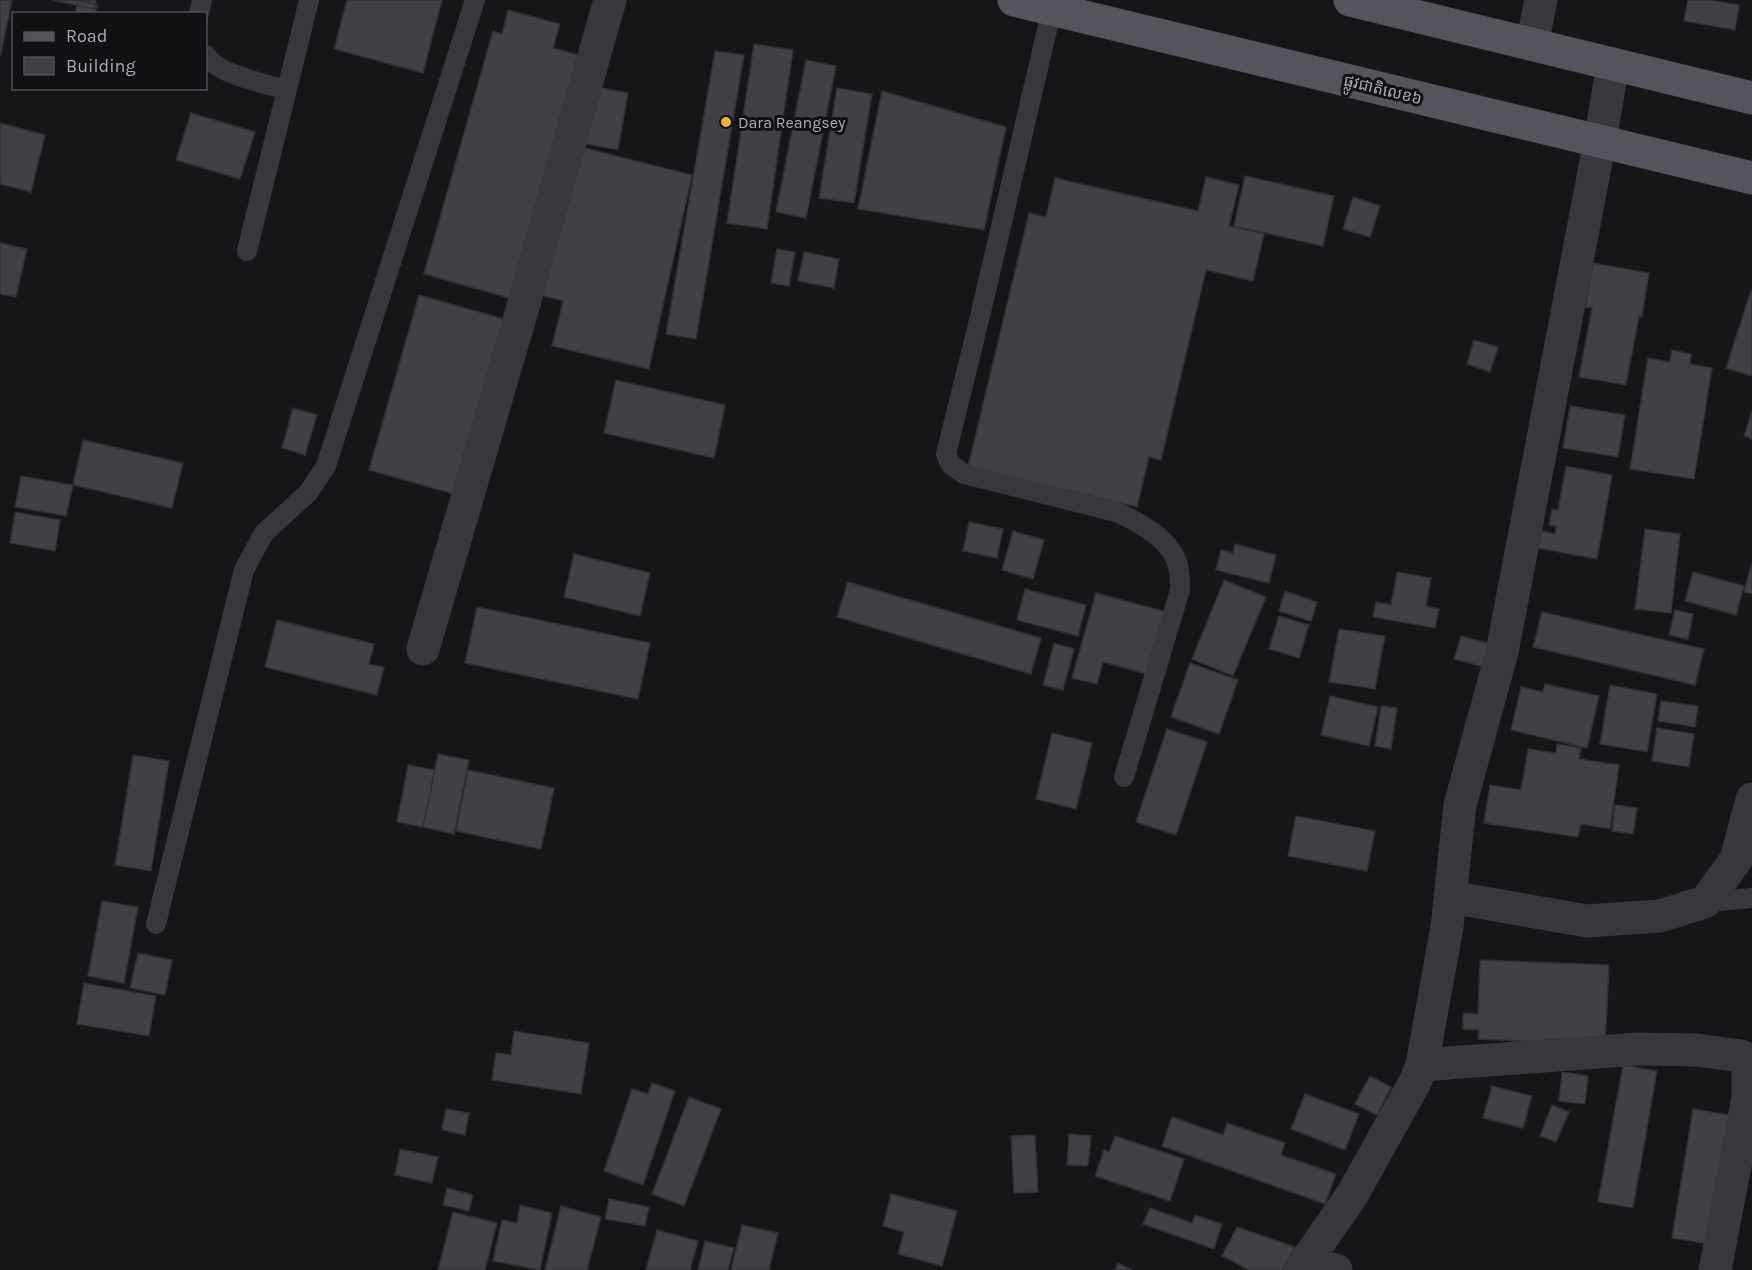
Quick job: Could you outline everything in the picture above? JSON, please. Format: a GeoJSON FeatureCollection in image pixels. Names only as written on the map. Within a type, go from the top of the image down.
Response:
{"type":"FeatureCollection","features":[{"type":"Feature","properties":{"kind":"main road","name":"ផ្លូវជាតិលេខ៦"},"geometry":{"type":"LineString","coordinates":[[1014,0],[1053,4],[1752,178]]}},
{"type":"Feature","properties":{"kind":"main road"},"geometry":{"type":"LineString","coordinates":[[1350,0],[1752,98]]}},
{"type":"Feature","properties":{"kind":"street"},"geometry":{"type":"LineString","coordinates":[[423,649],[610,0]]}},
{"type":"Feature","properties":{"kind":"street"},"geometry":{"type":"LineString","coordinates":[[1532,44],[1541,0]]}},
{"type":"Feature","properties":{"kind":"street"},"geometry":{"type":"LineString","coordinates":[[1336,1270],[1302,1266],[1352,1195],[1415,1082],[1422,1065],[1447,927],[1460,805],[1502,652],[1613,64]]}},
{"type":"Feature","properties":{"kind":"street"},"geometry":{"type":"LineString","coordinates":[[1450,897],[1587,921],[1660,916],[1705,902],[1736,860],[1752,799]]}},
{"type":"Feature","properties":{"kind":"street"},"geometry":{"type":"LineString","coordinates":[[1422,1065],[1638,1049],[1696,1050],[1741,1056],[1748,1063],[1750,1074],[1748,1098],[1715,1270]]}},
{"type":"Feature","properties":{"kind":"lane"},"geometry":{"type":"LineString","coordinates":[[247,251],[309,0]]}},
{"type":"Feature","properties":{"kind":"lane"},"geometry":{"type":"LineString","coordinates":[[156,924],[244,570],[264,533],[308,492],[326,466],[476,0]]}},
{"type":"Feature","properties":{"kind":"lane"},"geometry":{"type":"LineString","coordinates":[[1053,4],[946,454],[950,464],[964,474],[1116,512],[1137,521],[1172,551],[1178,566],[1180,590],[1124,777]]}},
{"type":"Feature","properties":{"kind":"lane"},"geometry":{"type":"LineString","coordinates":[[207,57],[226,72],[286,90]]}},
{"type":"Feature","properties":{"kind":"lane"},"geometry":{"type":"LineString","coordinates":[[1705,902],[1752,898]]}},
{"type":"Feature","properties":{"kind":"building"},"geometry":{"type":"Polygon","coordinates":[[[0,0],[12,0],[0,57],[0,0]]]}},
{"type":"Feature","properties":{"kind":"building"},"geometry":{"type":"Polygon","coordinates":[[[52,0],[96,0],[94,9],[52,0]]]}},
{"type":"Feature","properties":{"kind":"building"},"geometry":{"type":"Polygon","coordinates":[[[78,0],[97,4],[95,12],[75,12],[78,0]]]}},
{"type":"Feature","properties":{"kind":"building"},"geometry":{"type":"Polygon","coordinates":[[[347,0],[442,0],[423,73],[334,49],[347,0]]]}},
{"type":"Feature","properties":{"kind":"building"},"geometry":{"type":"Polygon","coordinates":[[[1688,0],[1709,0],[1739,5],[1735,30],[1684,21],[1688,0]]]}},
{"type":"Feature","properties":{"kind":"building"},"geometry":{"type":"Polygon","coordinates":[[[508,10],[560,24],[553,48],[578,55],[509,298],[424,274],[493,31],[502,34],[508,10]]]}},
{"type":"Feature","properties":{"kind":"building"},"geometry":{"type":"Polygon","coordinates":[[[754,44],[793,50],[767,229],[727,223],[754,44]]]}},
{"type":"Feature","properties":{"kind":"building"},"geometry":{"type":"Polygon","coordinates":[[[715,51],[744,55],[696,339],[666,334],[715,51]]]}},
{"type":"Feature","properties":{"kind":"building"},"geometry":{"type":"Polygon","coordinates":[[[806,60],[836,66],[806,218],[776,212],[806,60]]]}},
{"type":"Feature","properties":{"kind":"building"},"geometry":{"type":"Polygon","coordinates":[[[591,86],[628,93],[618,150],[580,143],[591,86]]]}},
{"type":"Feature","properties":{"kind":"building"},"geometry":{"type":"Polygon","coordinates":[[[837,88],[872,94],[854,203],[819,198],[837,88]]]}},
{"type":"Feature","properties":{"kind":"building"},"geometry":{"type":"Polygon","coordinates":[[[882,91],[1006,127],[984,230],[858,209],[882,91]]]}},
{"type":"Feature","properties":{"kind":"building"},"geometry":{"type":"Polygon","coordinates":[[[191,113],[255,132],[240,179],[176,160],[191,113]]]}},
{"type":"Feature","properties":{"kind":"building"},"geometry":{"type":"Polygon","coordinates":[[[0,123],[45,135],[31,192],[0,184],[0,123]]]}},
{"type":"Feature","properties":{"kind":"building"},"geometry":{"type":"Polygon","coordinates":[[[577,146],[692,175],[649,369],[552,346],[563,301],[540,295],[577,146]]]}},
{"type":"Feature","properties":{"kind":"building"},"geometry":{"type":"Polygon","coordinates":[[[1245,176],[1334,196],[1323,246],[1234,226],[1245,176]]]}},
{"type":"Feature","properties":{"kind":"building"},"geometry":{"type":"Polygon","coordinates":[[[1206,177],[1239,185],[1229,226],[1264,234],[1253,281],[1206,270],[1161,460],[1149,457],[1137,507],[968,467],[1029,213],[1046,217],[1055,178],[1198,211],[1206,177]]]}},
{"type":"Feature","properties":{"kind":"building"},"geometry":{"type":"Polygon","coordinates":[[[1353,197],[1380,206],[1370,237],[1343,229],[1353,197]]]}},
{"type":"Feature","properties":{"kind":"building"},"geometry":{"type":"Polygon","coordinates":[[[0,243],[27,249],[16,297],[0,294],[0,243]]]}},
{"type":"Feature","properties":{"kind":"building"},"geometry":{"type":"Polygon","coordinates":[[[777,249],[795,252],[789,286],[771,283],[777,249]]]}},
{"type":"Feature","properties":{"kind":"building"},"geometry":{"type":"Polygon","coordinates":[[[804,252],[839,259],[834,288],[798,281],[804,252]]]}},
{"type":"Feature","properties":{"kind":"building"},"geometry":{"type":"Polygon","coordinates":[[[1593,263],[1649,273],[1642,317],[1639,316],[1626,385],[1579,377],[1592,308],[1585,307],[1593,263]]]}},
{"type":"Feature","properties":{"kind":"building"},"geometry":{"type":"Polygon","coordinates":[[[1752,291],[1752,376],[1726,368],[1752,291]]]}},
{"type":"Feature","properties":{"kind":"building"},"geometry":{"type":"Polygon","coordinates":[[[419,295],[504,319],[454,494],[369,470],[419,295]]]}},
{"type":"Feature","properties":{"kind":"building"},"geometry":{"type":"Polygon","coordinates":[[[1474,340],[1498,347],[1490,372],[1467,364],[1474,340]]]}},
{"type":"Feature","properties":{"kind":"building"},"geometry":{"type":"Polygon","coordinates":[[[1672,350],[1691,354],[1690,364],[1712,368],[1694,479],[1630,469],[1648,358],[1670,362],[1672,350]]]}},
{"type":"Feature","properties":{"kind":"building"},"geometry":{"type":"Polygon","coordinates":[[[616,380],[725,405],[714,458],[604,433],[616,380]]]}},
{"type":"Feature","properties":{"kind":"building"},"geometry":{"type":"Polygon","coordinates":[[[1570,406],[1625,415],[1618,457],[1563,448],[1570,406]]]}},
{"type":"Feature","properties":{"kind":"building"},"geometry":{"type":"Polygon","coordinates":[[[293,408],[317,415],[305,455],[282,448],[293,408]]]}},
{"type":"Feature","properties":{"kind":"building"},"geometry":{"type":"Polygon","coordinates":[[[1752,411],[1752,439],[1744,436],[1752,411]]]}},
{"type":"Feature","properties":{"kind":"building"},"geometry":{"type":"Polygon","coordinates":[[[83,440],[183,463],[172,508],[73,485],[83,440]]]}},
{"type":"Feature","properties":{"kind":"building"},"geometry":{"type":"Polygon","coordinates":[[[1566,466],[1612,475],[1597,559],[1538,548],[1541,531],[1555,534],[1556,526],[1549,525],[1552,509],[1558,510],[1566,466]]]}},
{"type":"Feature","properties":{"kind":"building"},"geometry":{"type":"Polygon","coordinates":[[[21,476],[73,485],[66,516],[15,507],[21,476]]]}},
{"type":"Feature","properties":{"kind":"building"},"geometry":{"type":"Polygon","coordinates":[[[15,512],[60,520],[55,551],[10,543],[15,512]]]}},
{"type":"Feature","properties":{"kind":"building"},"geometry":{"type":"Polygon","coordinates":[[[969,522],[1003,529],[997,558],[963,551],[969,522]]]}},
{"type":"Feature","properties":{"kind":"building"},"geometry":{"type":"Polygon","coordinates":[[[1645,529],[1680,534],[1671,613],[1635,609],[1645,529]]]}},
{"type":"Feature","properties":{"kind":"building"},"geometry":{"type":"Polygon","coordinates":[[[1013,531],[1044,540],[1033,579],[1002,570],[1013,531]]]}},
{"type":"Feature","properties":{"kind":"building"},"geometry":{"type":"Polygon","coordinates":[[[1235,544],[1276,555],[1269,583],[1216,570],[1221,550],[1233,553],[1235,544]]]}},
{"type":"Feature","properties":{"kind":"building"},"geometry":{"type":"Polygon","coordinates":[[[574,554],[650,573],[640,616],[564,597],[574,554]]]}},
{"type":"Feature","properties":{"kind":"building"},"geometry":{"type":"Polygon","coordinates":[[[1752,563],[1752,594],[1744,592],[1752,563]]]}},
{"type":"Feature","properties":{"kind":"building"},"geometry":{"type":"Polygon","coordinates":[[[1397,572],[1431,578],[1426,606],[1439,609],[1435,628],[1373,617],[1376,602],[1391,605],[1397,572]]]}},
{"type":"Feature","properties":{"kind":"building"},"geometry":{"type":"Polygon","coordinates":[[[1693,572],[1744,586],[1736,615],[1685,601],[1693,572]]]}},
{"type":"Feature","properties":{"kind":"building"},"geometry":{"type":"Polygon","coordinates":[[[1224,580],[1266,597],[1233,676],[1192,659],[1224,580]]]}},
{"type":"Feature","properties":{"kind":"building"},"geometry":{"type":"Polygon","coordinates":[[[848,582],[1041,638],[1031,674],[837,617],[848,582]]]}},
{"type":"Feature","properties":{"kind":"building"},"geometry":{"type":"Polygon","coordinates":[[[1025,589],[1086,605],[1078,636],[1017,620],[1025,589]]]}},
{"type":"Feature","properties":{"kind":"building"},"geometry":{"type":"Polygon","coordinates":[[[1285,591],[1317,602],[1311,621],[1279,611],[1285,591]]]}},
{"type":"Feature","properties":{"kind":"building"},"geometry":{"type":"Polygon","coordinates":[[[1096,593],[1167,612],[1150,675],[1103,662],[1097,684],[1072,678],[1096,593]]]}},
{"type":"Feature","properties":{"kind":"building"},"geometry":{"type":"Polygon","coordinates":[[[477,607],[650,643],[638,699],[465,663],[477,607]]]}},
{"type":"Feature","properties":{"kind":"building"},"geometry":{"type":"Polygon","coordinates":[[[1675,610],[1693,614],[1688,639],[1669,635],[1675,610]]]}},
{"type":"Feature","properties":{"kind":"building"},"geometry":{"type":"Polygon","coordinates":[[[1542,612],[1704,649],[1695,685],[1533,647],[1542,612]]]}},
{"type":"Feature","properties":{"kind":"building"},"geometry":{"type":"Polygon","coordinates":[[[1279,616],[1309,625],[1299,658],[1269,649],[1279,616]]]}},
{"type":"Feature","properties":{"kind":"building"},"geometry":{"type":"Polygon","coordinates":[[[277,620],[374,644],[369,664],[384,667],[377,695],[265,667],[277,620]]]}},
{"type":"Feature","properties":{"kind":"building"},"geometry":{"type":"Polygon","coordinates":[[[1339,629],[1385,636],[1375,689],[1329,682],[1339,629]]]}},
{"type":"Feature","properties":{"kind":"building"},"geometry":{"type":"Polygon","coordinates":[[[1461,636],[1491,644],[1485,667],[1454,659],[1461,636]]]}},
{"type":"Feature","properties":{"kind":"building"},"geometry":{"type":"Polygon","coordinates":[[[1054,643],[1074,649],[1063,690],[1043,685],[1054,643]]]}},
{"type":"Feature","properties":{"kind":"building"},"geometry":{"type":"Polygon","coordinates":[[[1190,663],[1238,680],[1219,734],[1171,717],[1190,663]]]}},
{"type":"Feature","properties":{"kind":"building"},"geometry":{"type":"Polygon","coordinates":[[[1545,684],[1599,696],[1587,748],[1511,730],[1521,687],[1543,692],[1545,684]]]}},
{"type":"Feature","properties":{"kind":"building"},"geometry":{"type":"Polygon","coordinates":[[[1610,685],[1657,694],[1647,752],[1600,744],[1610,685]]]}},
{"type":"Feature","properties":{"kind":"building"},"geometry":{"type":"Polygon","coordinates":[[[1330,696],[1378,707],[1369,746],[1321,735],[1330,696]]]}},
{"type":"Feature","properties":{"kind":"building"},"geometry":{"type":"Polygon","coordinates":[[[1661,701],[1698,706],[1695,727],[1658,721],[1661,701]]]}},
{"type":"Feature","properties":{"kind":"building"},"geometry":{"type":"Polygon","coordinates":[[[1381,706],[1397,708],[1391,749],[1375,746],[1381,706]]]}},
{"type":"Feature","properties":{"kind":"building"},"geometry":{"type":"Polygon","coordinates":[[[1657,728],[1694,734],[1689,767],[1652,761],[1657,728]]]}},
{"type":"Feature","properties":{"kind":"building"},"geometry":{"type":"Polygon","coordinates":[[[1167,729],[1207,742],[1176,835],[1136,822],[1167,729]]]}},
{"type":"Feature","properties":{"kind":"building"},"geometry":{"type":"Polygon","coordinates":[[[1052,733],[1092,743],[1076,809],[1036,799],[1052,733]]]}},
{"type":"Feature","properties":{"kind":"building"},"geometry":{"type":"Polygon","coordinates":[[[1557,744],[1581,748],[1579,759],[1619,765],[1610,829],[1581,824],[1578,837],[1484,823],[1490,785],[1521,790],[1528,749],[1556,753],[1557,744]]]}},
{"type":"Feature","properties":{"kind":"building"},"geometry":{"type":"Polygon","coordinates":[[[438,754],[469,760],[454,834],[423,827],[438,754]]]}},
{"type":"Feature","properties":{"kind":"building"},"geometry":{"type":"Polygon","coordinates":[[[133,755],[169,761],[151,871],[115,865],[133,755]]]}},
{"type":"Feature","properties":{"kind":"building"},"geometry":{"type":"Polygon","coordinates":[[[408,765],[435,770],[423,827],[397,822],[408,765]]]}},
{"type":"Feature","properties":{"kind":"building"},"geometry":{"type":"Polygon","coordinates":[[[468,770],[554,788],[541,849],[456,831],[468,770]]]}},
{"type":"Feature","properties":{"kind":"building"},"geometry":{"type":"Polygon","coordinates":[[[1615,805],[1637,808],[1633,834],[1612,831],[1615,805]]]}},
{"type":"Feature","properties":{"kind":"building"},"geometry":{"type":"Polygon","coordinates":[[[1296,816],[1375,831],[1367,871],[1288,856],[1296,816]]]}},
{"type":"Feature","properties":{"kind":"building"},"geometry":{"type":"Polygon","coordinates":[[[102,901],[138,907],[124,983],[88,976],[102,901]]]}},
{"type":"Feature","properties":{"kind":"building"},"geometry":{"type":"Polygon","coordinates":[[[138,953],[172,960],[165,995],[130,988],[138,953]]]}},
{"type":"Feature","properties":{"kind":"building"},"geometry":{"type":"Polygon","coordinates":[[[1480,960],[1609,965],[1605,1045],[1478,1039],[1479,1030],[1463,1029],[1463,1013],[1478,1014],[1480,960]]]}},
{"type":"Feature","properties":{"kind":"building"},"geometry":{"type":"Polygon","coordinates":[[[84,983],[156,996],[149,1036],[77,1024],[84,983]]]}},
{"type":"Feature","properties":{"kind":"building"},"geometry":{"type":"Polygon","coordinates":[[[514,1031],[589,1043],[581,1094],[492,1080],[496,1053],[511,1055],[514,1031]]]}},
{"type":"Feature","properties":{"kind":"building"},"geometry":{"type":"Polygon","coordinates":[[[1623,1065],[1657,1071],[1633,1208],[1598,1202],[1623,1065]]]}},
{"type":"Feature","properties":{"kind":"building"},"geometry":{"type":"Polygon","coordinates":[[[1562,1072],[1588,1076],[1585,1104],[1559,1101],[1562,1072]]]}},
{"type":"Feature","properties":{"kind":"building"},"geometry":{"type":"Polygon","coordinates":[[[1370,1076],[1391,1087],[1377,1115],[1355,1104],[1370,1076]]]}},
{"type":"Feature","properties":{"kind":"building"},"geometry":{"type":"Polygon","coordinates":[[[652,1083],[675,1091],[643,1185],[604,1171],[632,1089],[648,1094],[652,1083]]]}},
{"type":"Feature","properties":{"kind":"building"},"geometry":{"type":"Polygon","coordinates":[[[1492,1086],[1532,1096],[1523,1128],[1483,1118],[1492,1086]]]}},
{"type":"Feature","properties":{"kind":"building"},"geometry":{"type":"Polygon","coordinates":[[[1305,1094],[1359,1114],[1345,1150],[1291,1129],[1305,1094]]]}},
{"type":"Feature","properties":{"kind":"building"},"geometry":{"type":"Polygon","coordinates":[[[689,1097],[721,1109],[684,1206],[652,1194],[689,1097]]]}},
{"type":"Feature","properties":{"kind":"building"},"geometry":{"type":"Polygon","coordinates":[[[1552,1105],[1569,1112],[1556,1142],[1540,1136],[1552,1105]]]}},
{"type":"Feature","properties":{"kind":"building"},"geometry":{"type":"Polygon","coordinates":[[[446,1109],[469,1113],[465,1135],[442,1130],[446,1109]]]}},
{"type":"Feature","properties":{"kind":"building"},"geometry":{"type":"Polygon","coordinates":[[[1693,1109],[1736,1116],[1715,1245],[1672,1238],[1693,1109]]]}},
{"type":"Feature","properties":{"kind":"building"},"geometry":{"type":"Polygon","coordinates":[[[1172,1117],[1223,1135],[1227,1123],[1285,1143],[1281,1155],[1336,1174],[1325,1204],[1162,1146],[1172,1117]]]}},
{"type":"Feature","properties":{"kind":"building"},"geometry":{"type":"Polygon","coordinates":[[[1069,1134],[1091,1136],[1088,1166],[1067,1165],[1069,1134]]]}},
{"type":"Feature","properties":{"kind":"building"},"geometry":{"type":"Polygon","coordinates":[[[1035,1135],[1038,1192],[1014,1193],[1011,1136],[1035,1135]]]}},
{"type":"Feature","properties":{"kind":"building"},"geometry":{"type":"Polygon","coordinates":[[[1115,1136],[1184,1159],[1170,1201],[1095,1176],[1104,1150],[1109,1152],[1115,1136]]]}},
{"type":"Feature","properties":{"kind":"building"},"geometry":{"type":"Polygon","coordinates":[[[400,1149],[438,1157],[432,1183],[395,1175],[400,1149]]]}},
{"type":"Feature","properties":{"kind":"building"},"geometry":{"type":"Polygon","coordinates":[[[447,1188],[473,1195],[469,1211],[443,1205],[447,1188]]]}},
{"type":"Feature","properties":{"kind":"building"},"geometry":{"type":"Polygon","coordinates":[[[891,1194],[957,1211],[942,1266],[898,1254],[904,1232],[883,1226],[891,1194]]]}},
{"type":"Feature","properties":{"kind":"building"},"geometry":{"type":"Polygon","coordinates":[[[609,1199],[649,1207],[645,1226],[605,1219],[609,1199]]]}},
{"type":"Feature","properties":{"kind":"building"},"geometry":{"type":"Polygon","coordinates":[[[520,1205],[552,1213],[540,1270],[493,1261],[502,1220],[517,1223],[520,1205]]]}},
{"type":"Feature","properties":{"kind":"building"},"geometry":{"type":"Polygon","coordinates":[[[561,1206],[601,1217],[587,1270],[545,1270],[561,1206]]]}},
{"type":"Feature","properties":{"kind":"building"},"geometry":{"type":"Polygon","coordinates":[[[1150,1208],[1192,1223],[1195,1215],[1222,1224],[1214,1249],[1143,1224],[1150,1208]]]}},
{"type":"Feature","properties":{"kind":"building"},"geometry":{"type":"Polygon","coordinates":[[[453,1212],[497,1223],[485,1270],[438,1270],[453,1212]]]}},
{"type":"Feature","properties":{"kind":"building"},"geometry":{"type":"Polygon","coordinates":[[[742,1225],[778,1233],[769,1270],[731,1270],[742,1225]]]}},
{"type":"Feature","properties":{"kind":"building"},"geometry":{"type":"Polygon","coordinates":[[[1237,1227],[1295,1247],[1282,1270],[1249,1270],[1222,1256],[1237,1227]]]}},
{"type":"Feature","properties":{"kind":"building"},"geometry":{"type":"Polygon","coordinates":[[[657,1230],[698,1241],[690,1270],[646,1270],[657,1230]]]}},
{"type":"Feature","properties":{"kind":"building"},"geometry":{"type":"Polygon","coordinates":[[[705,1241],[734,1248],[728,1270],[698,1270],[705,1241]]]}},
{"type":"Feature","properties":{"kind":"building"},"geometry":{"type":"Polygon","coordinates":[[[1118,1263],[1132,1270],[1115,1270],[1118,1263]]]}},
{"type":"Feature","properties":{"kind":"place","name":"Dara Reangsey"},"geometry":{"type":"Point","coordinates":[726,122]}}]}
